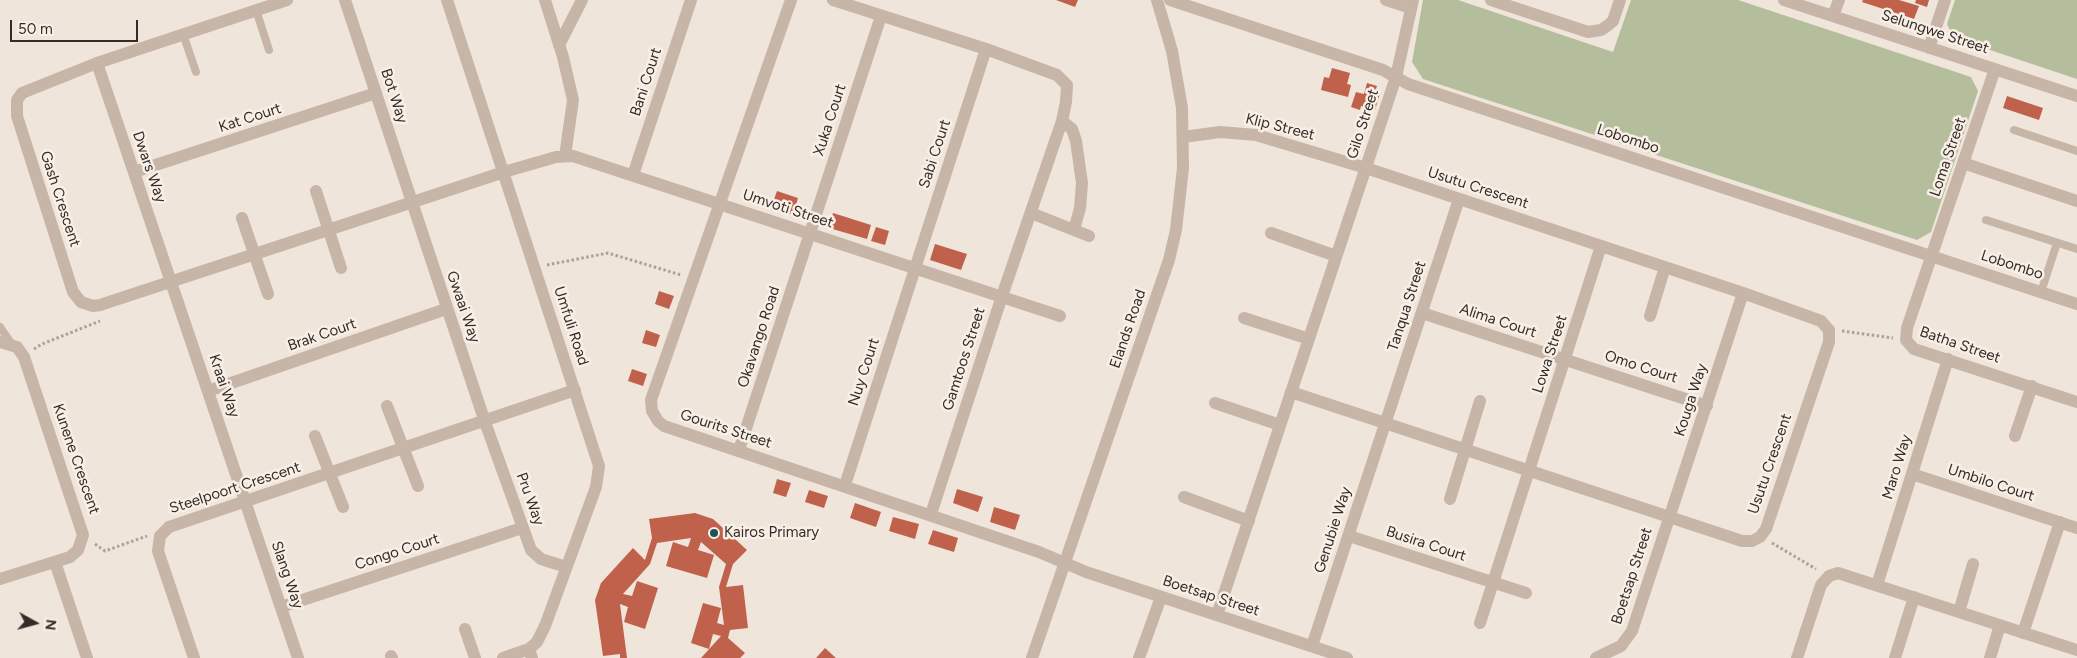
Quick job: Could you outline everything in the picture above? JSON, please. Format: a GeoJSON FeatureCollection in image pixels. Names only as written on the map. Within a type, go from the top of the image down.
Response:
{"type":"FeatureCollection","features":[{"type":"Feature","properties":{"kind":"street","name":"Gash Crescent"},"geometry":{"type":"LineString","coordinates":[[100,305],[87,304],[73,292],[17,116],[17,100],[26,89],[182,34],[287,0]]}},
{"type":"Feature","properties":{"kind":"street","name":"Bot Way"},"geometry":{"type":"LineString","coordinates":[[344,0],[411,203]]}},
{"type":"Feature","properties":{"kind":"street","name":"Umfuli Road"},"geometry":{"type":"LineString","coordinates":[[447,0],[599,466],[596,487],[545,626],[531,654]]}},
{"type":"Feature","properties":{"kind":"street"},"geometry":{"type":"LineString","coordinates":[[545,0],[574,100],[566,156]]}},
{"type":"Feature","properties":{"kind":"street"},"geometry":{"type":"LineString","coordinates":[[559,45],[582,0]]}},
{"type":"Feature","properties":{"kind":"street","name":"Bani Court"},"geometry":{"type":"LineString","coordinates":[[633,175],[691,0]]}},
{"type":"Feature","properties":{"kind":"street","name":"Gourits Street"},"geometry":{"type":"LineString","coordinates":[[791,0],[651,400],[652,411],[664,426],[931,514],[1065,563]]}},
{"type":"Feature","properties":{"kind":"street","name":"Gamtoos Street"},"geometry":{"type":"LineString","coordinates":[[833,0],[986,49],[1057,75],[1063,79],[1068,92],[1062,121],[1002,296],[931,514]]}},
{"type":"Feature","properties":{"kind":"street","name":"Elands Road"},"geometry":{"type":"LineString","coordinates":[[1032,658],[1169,260],[1181,199],[1184,137],[1178,79],[1168,32],[1157,0]]}},
{"type":"Feature","properties":{"kind":"street","name":"Lobombo"},"geometry":{"type":"LineString","coordinates":[[1170,0],[1383,70],[1408,84],[2077,304]]}},
{"type":"Feature","properties":{"kind":"street"},"geometry":{"type":"LineString","coordinates":[[1386,0],[1412,4]]}},
{"type":"Feature","properties":{"kind":"street"},"geometry":{"type":"LineString","coordinates":[[1490,0],[1514,4],[1582,31],[1595,32],[1601,30],[1612,21],[1620,0]]}},
{"type":"Feature","properties":{"kind":"street","name":"Selungwe Street"},"geometry":{"type":"LineString","coordinates":[[1784,0],[2077,96]]}},
{"type":"Feature","properties":{"kind":"street"},"geometry":{"type":"LineString","coordinates":[[1833,16],[1839,0]]}},
{"type":"Feature","properties":{"kind":"street"},"geometry":{"type":"LineString","coordinates":[[1929,48],[1944,0]]}},
{"type":"Feature","properties":{"kind":"street","name":"Gilo Street"},"geometry":{"type":"LineString","coordinates":[[1217,615],[1396,77],[1412,4]]}},
{"type":"Feature","properties":{"kind":"street","name":"Xuka Court"},"geometry":{"type":"LineString","coordinates":[[810,233],[881,16]]}},
{"type":"Feature","properties":{"kind":"street","name":"Sabi Court"},"geometry":{"type":"LineString","coordinates":[[915,268],[986,49]]}},
{"type":"Feature","properties":{"kind":"street","name":"Dwars Way"},"geometry":{"type":"LineString","coordinates":[[97,63],[171,281]]}},
{"type":"Feature","properties":{"kind":"street","name":"Loma Street"},"geometry":{"type":"LineString","coordinates":[[1931,256],[1995,69]]}},
{"type":"Feature","properties":{"kind":"street","name":"Kat Court"},"geometry":{"type":"LineString","coordinates":[[134,172],[376,94]]}},
{"type":"Feature","properties":{"kind":"street"},"geometry":{"type":"LineString","coordinates":[[1062,121],[1072,129],[1076,141],[1082,183],[1080,208],[1074,230]]}},
{"type":"Feature","properties":{"kind":"street","name":"Klip Street"},"geometry":{"type":"LineString","coordinates":[[1184,137],[1220,132],[1256,134],[1366,168]]}},
{"type":"Feature","properties":{"kind":"street","name":"Umvoti Street"},"geometry":{"type":"LineString","coordinates":[[504,172],[566,156],[585,159],[1060,316]]}},
{"type":"Feature","properties":{"kind":"street"},"geometry":{"type":"LineString","coordinates":[[1963,164],[2077,201]]}},
{"type":"Feature","properties":{"kind":"street","name":"Usutu Crescent"},"geometry":{"type":"LineString","coordinates":[[1291,392],[1747,542],[1760,537],[1766,529],[1829,342],[1829,330],[1821,321],[1743,293],[1366,168]]}},
{"type":"Feature","properties":{"kind":"street"},"geometry":{"type":"LineString","coordinates":[[100,305],[328,232],[504,172]]}},
{"type":"Feature","properties":{"kind":"street"},"geometry":{"type":"LineString","coordinates":[[316,192],[340,268]]}},
{"type":"Feature","properties":{"kind":"street","name":"Tanqua Street"},"geometry":{"type":"LineString","coordinates":[[1385,423],[1459,199]]}},
{"type":"Feature","properties":{"kind":"street","name":"Gwaai Way"},"geometry":{"type":"LineString","coordinates":[[411,203],[485,422]]}},
{"type":"Feature","properties":{"kind":"street"},"geometry":{"type":"LineString","coordinates":[[1031,213],[1089,236]]}},
{"type":"Feature","properties":{"kind":"street"},"geometry":{"type":"LineString","coordinates":[[242,218],[268,294]]}},
{"type":"Feature","properties":{"kind":"street","name":"Okavango Road"},"geometry":{"type":"LineString","coordinates":[[739,450],[810,233]]}},
{"type":"Feature","properties":{"kind":"street"},"geometry":{"type":"LineString","coordinates":[[1271,233],[1336,256]]}},
{"type":"Feature","properties":{"kind":"street","name":"Lowa Street"},"geometry":{"type":"LineString","coordinates":[[1529,471],[1601,246]]}},
{"type":"Feature","properties":{"kind":"street","name":"Batha Street"},"geometry":{"type":"LineString","coordinates":[[1931,256],[1907,328],[1906,340],[1914,349],[1948,358],[2077,402]]}},
{"type":"Feature","properties":{"kind":"street"},"geometry":{"type":"LineString","coordinates":[[1650,316],[1665,267]]}},
{"type":"Feature","properties":{"kind":"street","name":"Nuy Court"},"geometry":{"type":"LineString","coordinates":[[844,485],[915,268]]}},
{"type":"Feature","properties":{"kind":"street","name":"Kraai Way"},"geometry":{"type":"LineString","coordinates":[[171,281],[246,502]]}},
{"type":"Feature","properties":{"kind":"street","name":"Kouga Way"},"geometry":{"type":"LineString","coordinates":[[1669,517],[1743,293]]}},
{"type":"Feature","properties":{"kind":"street","name":"Brak Court"},"geometry":{"type":"LineString","coordinates":[[208,391],[446,309]]}},
{"type":"Feature","properties":{"kind":"street","name":"Alima Court"},"geometry":{"type":"LineString","coordinates":[[1422,313],[1565,360]]}},
{"type":"Feature","properties":{"kind":"street"},"geometry":{"type":"LineString","coordinates":[[1244,318],[1309,339]]}},
{"type":"Feature","properties":{"kind":"street","name":"Kunene Crescent"},"geometry":{"type":"LineString","coordinates":[[1,575],[70,557],[78,550],[83,535],[24,356],[17,347],[5,343]]}},
{"type":"Feature","properties":{"kind":"street","name":"Maro Way"},"geometry":{"type":"LineString","coordinates":[[1877,585],[1948,358]]}},
{"type":"Feature","properties":{"kind":"street","name":"Omo Court"},"geometry":{"type":"LineString","coordinates":[[1565,360],[1707,406]]}},
{"type":"Feature","properties":{"kind":"street"},"geometry":{"type":"LineString","coordinates":[[2015,436],[2032,386]]}},
{"type":"Feature","properties":{"kind":"street","name":"Steelpoort Crescent"},"geometry":{"type":"LineString","coordinates":[[159,540],[162,533],[172,525],[330,474],[575,390]]}},
{"type":"Feature","properties":{"kind":"street"},"geometry":{"type":"LineString","coordinates":[[1450,499],[1480,401]]}},
{"type":"Feature","properties":{"kind":"street"},"geometry":{"type":"LineString","coordinates":[[1215,403],[1280,425]]}},
{"type":"Feature","properties":{"kind":"street"},"geometry":{"type":"LineString","coordinates":[[387,406],[418,486]]}},
{"type":"Feature","properties":{"kind":"street","name":"Pru Way"},"geometry":{"type":"LineString","coordinates":[[485,422],[522,528],[534,554],[541,560],[566,568]]}},
{"type":"Feature","properties":{"kind":"street","name":"Genubie Way"},"geometry":{"type":"LineString","coordinates":[[1312,646],[1385,423]]}},
{"type":"Feature","properties":{"kind":"street"},"geometry":{"type":"LineString","coordinates":[[315,436],[343,507]]}},
{"type":"Feature","properties":{"kind":"street"},"geometry":{"type":"LineString","coordinates":[[1480,623],[1529,471]]}},
{"type":"Feature","properties":{"kind":"street","name":"Umbilo Court"},"geometry":{"type":"LineString","coordinates":[[1912,474],[2077,528]]}},
{"type":"Feature","properties":{"kind":"street"},"geometry":{"type":"LineString","coordinates":[[1184,497],[1249,520]]}},
{"type":"Feature","properties":{"kind":"street","name":"Slang Way"},"geometry":{"type":"LineString","coordinates":[[246,502],[298,658]]}},
{"type":"Feature","properties":{"kind":"street","name":"Boetsap Street"},"geometry":{"type":"LineString","coordinates":[[1596,658],[1616,649],[1629,636],[1669,517]]}},
{"type":"Feature","properties":{"kind":"street"},"geometry":{"type":"LineString","coordinates":[[2024,633],[2060,522]]}},
{"type":"Feature","properties":{"kind":"street","name":"Congo Court"},"geometry":{"type":"LineString","coordinates":[[281,607],[522,528]]}},
{"type":"Feature","properties":{"kind":"street","name":"Busira Court"},"geometry":{"type":"LineString","coordinates":[[1349,536],[1526,593]]}},
{"type":"Feature","properties":{"kind":"street"},"geometry":{"type":"LineString","coordinates":[[159,540],[158,551],[194,658]]}},
{"type":"Feature","properties":{"kind":"street"},"geometry":{"type":"LineString","coordinates":[[55,562],[87,658]]}},
{"type":"Feature","properties":{"kind":"street","name":"Boetsap Street"},"geometry":{"type":"LineString","coordinates":[[1065,563],[1348,658]]}},
{"type":"Feature","properties":{"kind":"street"},"geometry":{"type":"LineString","coordinates":[[1959,612],[1973,564]]}},
{"type":"Feature","properties":{"kind":"street"},"geometry":{"type":"LineString","coordinates":[[1798,658],[1821,585],[1829,576],[1843,574],[2077,650]]}},
{"type":"Feature","properties":{"kind":"street"},"geometry":{"type":"LineString","coordinates":[[1139,658],[1161,596]]}},
{"type":"Feature","properties":{"kind":"street"},"geometry":{"type":"LineString","coordinates":[[1895,658],[1914,597]]}},
{"type":"Feature","properties":{"kind":"street"},"geometry":{"type":"LineString","coordinates":[[1990,658],[2000,625]]}},
{"type":"Feature","properties":{"kind":"street"},"geometry":{"type":"LineString","coordinates":[[465,629],[475,658]]}},
{"type":"Feature","properties":{"kind":"street"},"geometry":{"type":"LineString","coordinates":[[503,658],[531,654]]}},
{"type":"Feature","properties":{"kind":"lane"},"geometry":{"type":"LineString","coordinates":[[256,10],[269,50]]}},
{"type":"Feature","properties":{"kind":"lane"},"geometry":{"type":"LineString","coordinates":[[182,34],[196,72]]}},
{"type":"Feature","properties":{"kind":"lane"},"geometry":{"type":"LineString","coordinates":[[2014,130],[2077,151]]}},
{"type":"Feature","properties":{"kind":"lane"},"geometry":{"type":"LineString","coordinates":[[1986,220],[2077,249]]}},
{"type":"Feature","properties":{"kind":"lane"},"geometry":{"type":"LineString","coordinates":[[2041,292],[2057,243]]}},
{"type":"Feature","properties":{"kind":"lane"},"geometry":{"type":"LineString","coordinates":[[0,327],[5,343]]}},
{"type":"Feature","properties":{"kind":"path"},"geometry":{"type":"LineString","coordinates":[[535,267],[608,252],[694,279]]}},
{"type":"Feature","properties":{"kind":"path"},"geometry":{"type":"LineString","coordinates":[[24,356],[42,344],[104,320],[100,305]]}},
{"type":"Feature","properties":{"kind":"path"},"geometry":{"type":"LineString","coordinates":[[1829,330],[1906,340]]}},
{"type":"Feature","properties":{"kind":"path"},"geometry":{"type":"LineString","coordinates":[[83,535],[105,551],[148,536],[159,540]]}},
{"type":"Feature","properties":{"kind":"path"},"geometry":{"type":"LineString","coordinates":[[1760,537],[1829,576]]}},
{"type":"Feature","properties":{"kind":"green space"},"geometry":{"type":"Polygon","coordinates":[[[1423,0],[1458,0],[1613,52],[1631,0],[1738,0],[1971,77],[1978,91],[1931,232],[1917,240],[1423,79],[1412,62],[1423,0]]]}},
{"type":"Feature","properties":{"kind":"green space"},"geometry":{"type":"Polygon","coordinates":[[[1955,0],[2077,0],[2077,79],[1954,38],[1947,24],[1955,0]]]}},
{"type":"Feature","properties":{"kind":"building"},"geometry":{"type":"Polygon","coordinates":[[[1056,0],[1078,0],[1075,7],[1056,0]]]}},
{"type":"Feature","properties":{"kind":"building"},"geometry":{"type":"Polygon","coordinates":[[[1863,0],[1899,0],[1919,6],[1914,19],[1862,2],[1863,0]]]}},
{"type":"Feature","properties":{"kind":"building"},"geometry":{"type":"Polygon","coordinates":[[[1916,0],[1929,0],[1927,7],[1915,3],[1916,0]]]}},
{"type":"Feature","properties":{"kind":"building"},"geometry":{"type":"Polygon","coordinates":[[[1332,68],[1350,73],[1347,84],[1351,85],[1348,97],[1321,90],[1324,77],[1329,78],[1332,68]]]}},
{"type":"Feature","properties":{"kind":"building"},"geometry":{"type":"Polygon","coordinates":[[[1367,83],[1377,86],[1375,92],[1380,93],[1375,110],[1361,106],[1360,110],[1351,107],[1356,92],[1364,94],[1367,83]]]}},
{"type":"Feature","properties":{"kind":"building"},"geometry":{"type":"Polygon","coordinates":[[[2007,96],[2043,108],[2039,120],[2003,108],[2007,96]]]}},
{"type":"Feature","properties":{"kind":"building"},"geometry":{"type":"Polygon","coordinates":[[[777,191],[798,198],[793,215],[771,208],[777,191]]]}},
{"type":"Feature","properties":{"kind":"building"},"geometry":{"type":"Polygon","coordinates":[[[833,213],[871,225],[867,239],[829,228],[833,213]]]}},
{"type":"Feature","properties":{"kind":"building"},"geometry":{"type":"Polygon","coordinates":[[[876,227],[889,231],[885,245],[871,241],[876,227]]]}},
{"type":"Feature","properties":{"kind":"building"},"geometry":{"type":"Polygon","coordinates":[[[935,244],[967,254],[961,270],[930,260],[935,244]]]}},
{"type":"Feature","properties":{"kind":"building"},"geometry":{"type":"Polygon","coordinates":[[[659,291],[674,296],[669,309],[655,304],[659,291]]]}},
{"type":"Feature","properties":{"kind":"building"},"geometry":{"type":"Polygon","coordinates":[[[646,330],[660,335],[656,347],[642,343],[646,330]]]}},
{"type":"Feature","properties":{"kind":"building"},"geometry":{"type":"Polygon","coordinates":[[[632,369],[647,374],[643,386],[628,381],[632,369]]]}},
{"type":"Feature","properties":{"kind":"building"},"geometry":{"type":"Polygon","coordinates":[[[777,479],[791,483],[786,497],[773,493],[777,479]]]}},
{"type":"Feature","properties":{"kind":"building"},"geometry":{"type":"Polygon","coordinates":[[[957,489],[983,497],[978,512],[953,503],[957,489]]]}},
{"type":"Feature","properties":{"kind":"building"},"geometry":{"type":"Polygon","coordinates":[[[809,490],[828,496],[824,508],[805,502],[809,490]]]}},
{"type":"Feature","properties":{"kind":"building"},"geometry":{"type":"Polygon","coordinates":[[[855,503],[881,512],[876,527],[850,518],[855,503]]]}},
{"type":"Feature","properties":{"kind":"building"},"geometry":{"type":"Polygon","coordinates":[[[994,507],[1020,515],[1015,530],[990,522],[994,507]]]}},
{"type":"Feature","properties":{"kind":"building"},"geometry":{"type":"Polygon","coordinates":[[[695,513],[713,519],[747,550],[733,564],[726,587],[743,585],[748,628],[730,630],[728,638],[745,653],[740,658],[701,658],[721,636],[713,634],[709,649],[691,643],[703,603],[721,608],[717,623],[724,625],[719,587],[726,564],[701,542],[698,550],[714,555],[707,578],[666,566],[673,542],[688,547],[691,538],[657,543],[650,564],[623,594],[632,596],[637,581],[658,588],[645,629],[624,622],[628,607],[620,604],[627,658],[620,658],[620,654],[603,656],[595,600],[601,583],[633,548],[645,560],[652,538],[649,519],[695,513]]]}},
{"type":"Feature","properties":{"kind":"building"},"geometry":{"type":"Polygon","coordinates":[[[893,517],[919,524],[915,539],[889,531],[893,517]]]}},
{"type":"Feature","properties":{"kind":"building"},"geometry":{"type":"Polygon","coordinates":[[[933,530],[958,538],[954,552],[928,544],[933,530]]]}},
{"type":"Feature","properties":{"kind":"building"},"geometry":{"type":"Polygon","coordinates":[[[825,648],[836,658],[816,658],[825,648]]]}},
{"type":"Feature","properties":{"kind":"place","name":"Kairos Primary"},"geometry":{"type":"Point","coordinates":[714,533]}}]}
